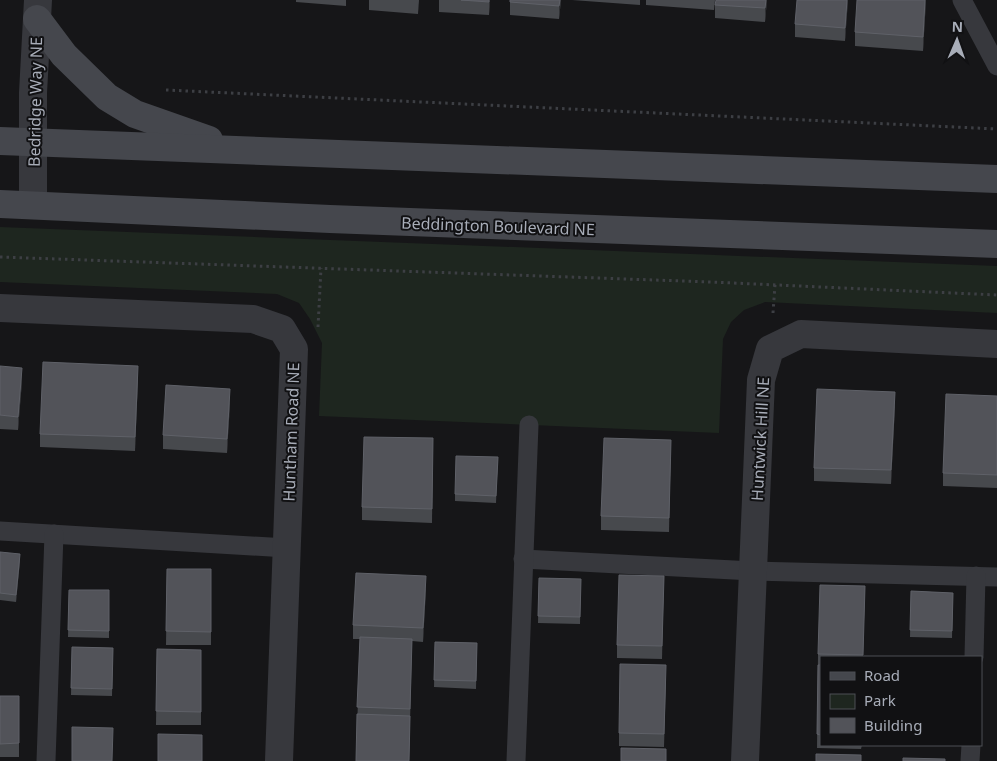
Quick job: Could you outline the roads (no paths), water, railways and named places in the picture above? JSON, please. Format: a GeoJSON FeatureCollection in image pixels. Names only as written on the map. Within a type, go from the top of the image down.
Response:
{"type":"FeatureCollection","features":[{"type":"Feature","properties":{"kind":"main road"},"geometry":{"type":"LineString","coordinates":[[38,9],[64,55],[107,97],[135,114],[234,149]]}},
{"type":"Feature","properties":{"kind":"main road"},"geometry":{"type":"LineString","coordinates":[[0,141],[997,179]]}},
{"type":"Feature","properties":{"kind":"main road","name":"Beddington Boulevard NE"},"geometry":{"type":"LineString","coordinates":[[0,204],[330,220],[997,244]]}},
{"type":"Feature","properties":{"kind":"street","name":"Bedridge Way NE"},"geometry":{"type":"LineString","coordinates":[[33,205],[33,93],[38,9]]}},
{"type":"Feature","properties":{"kind":"street","name":"Huntham Road NE"},"geometry":{"type":"LineString","coordinates":[[0,308],[253,319],[282,329],[294,349],[279,761]]}},
{"type":"Feature","properties":{"kind":"street","name":"Huntwick Hill NE"},"geometry":{"type":"LineString","coordinates":[[745,761],[761,380],[770,349],[801,334],[997,344]]}},
{"type":"Feature","properties":{"kind":"lane"},"geometry":{"type":"LineString","coordinates":[[962,0],[997,66]]}},
{"type":"Feature","properties":{"kind":"lane"},"geometry":{"type":"LineString","coordinates":[[516,761],[529,425]]}},
{"type":"Feature","properties":{"kind":"lane"},"geometry":{"type":"LineString","coordinates":[[0,532],[287,548]]}},
{"type":"Feature","properties":{"kind":"lane"},"geometry":{"type":"LineString","coordinates":[[46,761],[54,534]]}},
{"type":"Feature","properties":{"kind":"lane"},"geometry":{"type":"LineString","coordinates":[[523,559],[753,571],[997,577]]}},
{"type":"Feature","properties":{"kind":"lane"},"geometry":{"type":"LineString","coordinates":[[974,656],[976,576]]}},
{"type":"Feature","properties":{"kind":"lane"},"geometry":{"type":"LineString","coordinates":[[970,761],[971,746]]}}]}
